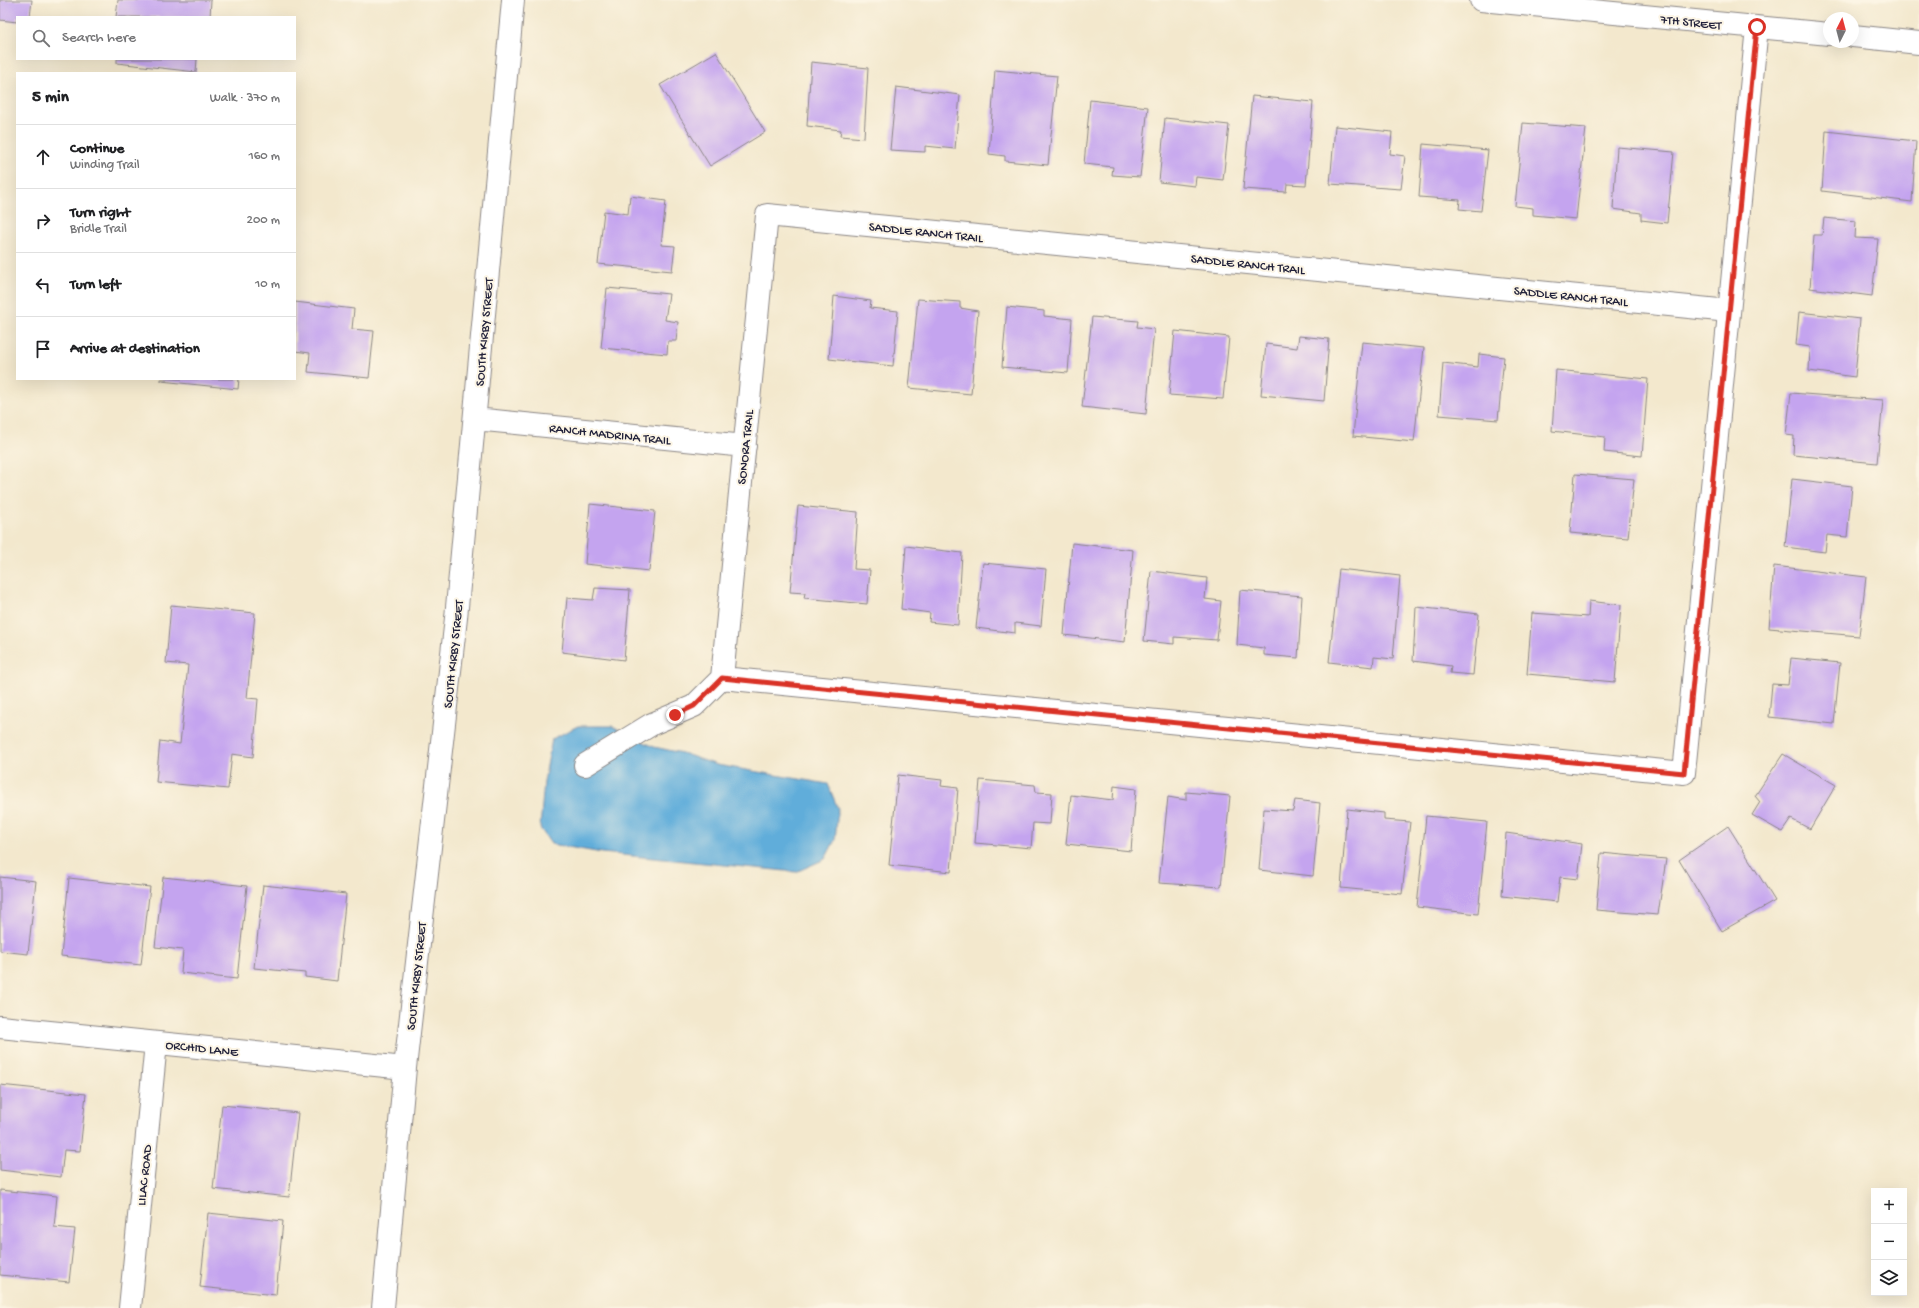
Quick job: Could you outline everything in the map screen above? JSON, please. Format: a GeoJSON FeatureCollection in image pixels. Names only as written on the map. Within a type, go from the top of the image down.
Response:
{"type":"FeatureCollection","features":[{"type":"Feature","properties":{"kind":"street","name":"SOUTH KIRBY STREET"},"geometry":{"type":"LineString","coordinates":[[383,1308],[405,1068],[456,618],[513,0]]}},
{"type":"Feature","properties":{"kind":"street","name":"7TH STREET"},"geometry":{"type":"LineString","coordinates":[[1481,0],[1823,33]]}},
{"type":"Feature","properties":{"kind":"street"},"geometry":{"type":"LineString","coordinates":[[585,765],[652,724],[694,706],[722,678],[1684,773],[1757,27]]}},
{"type":"Feature","properties":{"kind":"street"},"geometry":{"type":"LineString","coordinates":[[1859,37],[1919,43]]}},
{"type":"Feature","properties":{"kind":"street","name":"SADDLE RANCH TRAIL"},"geometry":{"type":"LineString","coordinates":[[767,215],[1729,311]]}},
{"type":"Feature","properties":{"kind":"street","name":"SONORA TRAIL"},"geometry":{"type":"LineString","coordinates":[[722,678],[767,215]]}},
{"type":"Feature","properties":{"kind":"street","name":"RANCH MADRINA TRAIL"},"geometry":{"type":"LineString","coordinates":[[475,419],[745,446]]}},
{"type":"Feature","properties":{"kind":"street","name":"ORCHID LANE"},"geometry":{"type":"LineString","coordinates":[[0,1027],[405,1068]]}},
{"type":"Feature","properties":{"kind":"street","name":"LILAC ROAD"},"geometry":{"type":"LineString","coordinates":[[130,1308],[156,1043]]}},
{"type":"Feature","properties":{"kind":"water"},"geometry":{"type":"Polygon","coordinates":[[[578,726],[612,726],[654,747],[682,753],[717,765],[828,784],[838,809],[835,840],[825,859],[796,872],[602,853],[551,844],[540,828],[544,782],[552,739],[578,726]]]}},
{"type":"Feature","properties":{"kind":"building"},"geometry":{"type":"Polygon","coordinates":[[[0,0],[32,0],[30,16],[16,16],[16,22],[0,20],[0,0]]]}},
{"type":"Feature","properties":{"kind":"building"},"geometry":{"type":"Polygon","coordinates":[[[118,0],[211,0],[210,16],[116,16],[118,0]]]}},
{"type":"Feature","properties":{"kind":"building"},"geometry":{"type":"Polygon","coordinates":[[[716,52],[765,132],[710,166],[660,85],[716,52]]]}},
{"type":"Feature","properties":{"kind":"building"},"geometry":{"type":"Polygon","coordinates":[[[117,60],[197,60],[196,72],[117,63],[117,60]]]}},
{"type":"Feature","properties":{"kind":"building"},"geometry":{"type":"Polygon","coordinates":[[[811,62],[868,68],[864,138],[840,136],[841,130],[807,126],[811,62]]]}},
{"type":"Feature","properties":{"kind":"building"},"geometry":{"type":"Polygon","coordinates":[[[995,70],[1057,76],[1048,165],[1005,161],[1005,156],[989,154],[995,70]]]}},
{"type":"Feature","properties":{"kind":"building"},"geometry":{"type":"Polygon","coordinates":[[[896,87],[960,95],[955,149],[925,146],[925,152],[890,150],[896,87]]]}},
{"type":"Feature","properties":{"kind":"building"},"geometry":{"type":"Polygon","coordinates":[[[1252,96],[1313,102],[1306,185],[1287,184],[1286,192],[1243,189],[1252,96]]]}},
{"type":"Feature","properties":{"kind":"building"},"geometry":{"type":"Polygon","coordinates":[[[1090,100],[1148,107],[1140,177],[1112,175],[1113,167],[1084,164],[1090,100]]]}},
{"type":"Feature","properties":{"kind":"building"},"geometry":{"type":"Polygon","coordinates":[[[1165,118],[1229,125],[1223,180],[1196,177],[1195,186],[1159,182],[1165,118]]]}},
{"type":"Feature","properties":{"kind":"building"},"geometry":{"type":"Polygon","coordinates":[[[1523,123],[1586,128],[1576,219],[1533,215],[1533,208],[1515,206],[1523,123]]]}},
{"type":"Feature","properties":{"kind":"building"},"geometry":{"type":"Polygon","coordinates":[[[1335,126],[1392,132],[1390,154],[1405,156],[1401,189],[1330,184],[1335,126]]]}},
{"type":"Feature","properties":{"kind":"building"},"geometry":{"type":"Polygon","coordinates":[[[1826,131],[1916,141],[1912,202],[1822,191],[1826,131]]]}},
{"type":"Feature","properties":{"kind":"building"},"geometry":{"type":"Polygon","coordinates":[[[1423,144],[1488,150],[1481,211],[1459,209],[1460,200],[1419,197],[1423,144]]]}},
{"type":"Feature","properties":{"kind":"building"},"geometry":{"type":"Polygon","coordinates":[[[1617,147],[1674,152],[1667,223],[1641,220],[1641,213],[1613,209],[1617,147]]]}},
{"type":"Feature","properties":{"kind":"building"},"geometry":{"type":"Polygon","coordinates":[[[630,196],[666,201],[661,245],[675,246],[672,271],[598,264],[604,211],[628,214],[630,196]]]}},
{"type":"Feature","properties":{"kind":"building"},"geometry":{"type":"Polygon","coordinates":[[[1824,218],[1856,221],[1855,238],[1878,239],[1872,296],[1810,288],[1814,235],[1822,235],[1824,218]]]}},
{"type":"Feature","properties":{"kind":"building"},"geometry":{"type":"Polygon","coordinates":[[[607,288],[669,294],[665,320],[678,322],[676,341],[668,341],[667,354],[601,348],[607,288]]]}},
{"type":"Feature","properties":{"kind":"building"},"geometry":{"type":"Polygon","coordinates":[[[834,296],[871,301],[870,308],[898,311],[893,366],[829,359],[834,296]]]}},
{"type":"Feature","properties":{"kind":"building"},"geometry":{"type":"Polygon","coordinates":[[[918,299],[960,302],[960,308],[978,311],[971,394],[909,388],[918,299]]]}},
{"type":"Feature","properties":{"kind":"building"},"geometry":{"type":"Polygon","coordinates":[[[296,302],[354,309],[352,329],[374,331],[369,378],[308,372],[310,353],[296,351],[296,302]]]}},
{"type":"Feature","properties":{"kind":"building"},"geometry":{"type":"Polygon","coordinates":[[[1007,307],[1044,311],[1044,316],[1072,319],[1068,373],[1002,367],[1007,307]]]}},
{"type":"Feature","properties":{"kind":"building"},"geometry":{"type":"Polygon","coordinates":[[[1799,312],[1860,319],[1855,377],[1809,371],[1810,347],[1796,345],[1799,312]]]}},
{"type":"Feature","properties":{"kind":"building"},"geometry":{"type":"Polygon","coordinates":[[[1092,317],[1138,321],[1137,327],[1154,329],[1146,414],[1082,407],[1092,317]]]}},
{"type":"Feature","properties":{"kind":"building"},"geometry":{"type":"Polygon","coordinates":[[[1175,331],[1229,337],[1223,399],[1169,395],[1175,331]]]}},
{"type":"Feature","properties":{"kind":"building"},"geometry":{"type":"Polygon","coordinates":[[[1299,336],[1329,339],[1324,401],[1261,395],[1266,344],[1297,348],[1299,336]]]}},
{"type":"Feature","properties":{"kind":"building"},"geometry":{"type":"Polygon","coordinates":[[[1362,342],[1424,348],[1414,442],[1353,436],[1362,342]]]}},
{"type":"Feature","properties":{"kind":"building"},"geometry":{"type":"Polygon","coordinates":[[[1479,354],[1504,357],[1498,420],[1439,415],[1443,363],[1478,367],[1479,354]]]}},
{"type":"Feature","properties":{"kind":"building"},"geometry":{"type":"Polygon","coordinates":[[[1556,370],[1648,379],[1642,456],[1604,452],[1605,437],[1552,431],[1556,370]]]}},
{"type":"Feature","properties":{"kind":"building"},"geometry":{"type":"Polygon","coordinates":[[[161,380],[239,380],[238,389],[161,380]]]}},
{"type":"Feature","properties":{"kind":"building"},"geometry":{"type":"Polygon","coordinates":[[[1791,393],[1883,400],[1877,463],[1793,455],[1794,436],[1786,435],[1791,393]]]}},
{"type":"Feature","properties":{"kind":"building"},"geometry":{"type":"Polygon","coordinates":[[[1575,474],[1634,479],[1628,538],[1570,533],[1575,474]]]}},
{"type":"Feature","properties":{"kind":"building"},"geometry":{"type":"Polygon","coordinates":[[[1792,479],[1852,486],[1847,537],[1827,535],[1825,552],[1785,547],[1792,479]]]}},
{"type":"Feature","properties":{"kind":"building"},"geometry":{"type":"Polygon","coordinates":[[[590,504],[655,511],[649,571],[585,564],[590,504]]]}},
{"type":"Feature","properties":{"kind":"building"},"geometry":{"type":"Polygon","coordinates":[[[798,506],[858,512],[854,569],[870,570],[867,604],[804,598],[805,593],[790,592],[798,506]]]}},
{"type":"Feature","properties":{"kind":"building"},"geometry":{"type":"Polygon","coordinates":[[[1072,543],[1133,550],[1125,642],[1064,635],[1072,543]]]}},
{"type":"Feature","properties":{"kind":"building"},"geometry":{"type":"Polygon","coordinates":[[[906,546],[962,553],[958,625],[929,622],[930,613],[901,609],[906,546]]]}},
{"type":"Feature","properties":{"kind":"building"},"geometry":{"type":"Polygon","coordinates":[[[983,563],[1046,569],[1041,626],[1015,623],[1015,633],[976,628],[983,563]]]}},
{"type":"Feature","properties":{"kind":"building"},"geometry":{"type":"Polygon","coordinates":[[[1774,566],[1866,577],[1859,636],[1769,628],[1774,566]]]}},
{"type":"Feature","properties":{"kind":"building"},"geometry":{"type":"Polygon","coordinates":[[[1339,569],[1400,576],[1393,659],[1374,657],[1373,667],[1329,662],[1339,569]]]}},
{"type":"Feature","properties":{"kind":"building"},"geometry":{"type":"Polygon","coordinates":[[[1151,571],[1207,578],[1205,599],[1221,601],[1217,640],[1174,637],[1174,644],[1144,641],[1151,571]]]}},
{"type":"Feature","properties":{"kind":"building"},"geometry":{"type":"Polygon","coordinates":[[[595,588],[630,590],[624,660],[562,652],[567,598],[593,600],[595,588]]]}},
{"type":"Feature","properties":{"kind":"building"},"geometry":{"type":"Polygon","coordinates":[[[1240,590],[1302,596],[1298,658],[1264,655],[1264,648],[1237,645],[1240,590]]]}},
{"type":"Feature","properties":{"kind":"building"},"geometry":{"type":"Polygon","coordinates":[[[1589,601],[1621,605],[1615,682],[1527,674],[1532,613],[1588,617],[1589,601]]]}},
{"type":"Feature","properties":{"kind":"building"},"geometry":{"type":"Polygon","coordinates":[[[171,605],[255,613],[247,698],[258,699],[253,757],[232,754],[228,789],[156,782],[160,741],[180,744],[188,665],[166,663],[171,605]]]}},
{"type":"Feature","properties":{"kind":"building"},"geometry":{"type":"Polygon","coordinates":[[[1416,607],[1479,614],[1473,675],[1450,673],[1451,666],[1413,661],[1416,607]]]}},
{"type":"Feature","properties":{"kind":"building"},"geometry":{"type":"Polygon","coordinates":[[[1791,658],[1840,663],[1834,724],[1769,717],[1772,684],[1788,685],[1791,658]]]}},
{"type":"Feature","properties":{"kind":"building"},"geometry":{"type":"Polygon","coordinates":[[[1783,754],[1836,785],[1810,829],[1791,819],[1782,832],[1752,815],[1760,802],[1755,796],[1783,754]]]}},
{"type":"Feature","properties":{"kind":"building"},"geometry":{"type":"Polygon","coordinates":[[[898,775],[942,780],[941,786],[958,788],[951,872],[889,865],[898,775]]]}},
{"type":"Feature","properties":{"kind":"building"},"geometry":{"type":"Polygon","coordinates":[[[980,780],[1035,785],[1036,792],[1052,793],[1050,824],[1033,823],[1031,848],[975,843],[980,780]]]}},
{"type":"Feature","properties":{"kind":"building"},"geometry":{"type":"Polygon","coordinates":[[[1114,786],[1136,789],[1131,851],[1066,844],[1071,795],[1113,800],[1114,786]]]}},
{"type":"Feature","properties":{"kind":"building"},"geometry":{"type":"Polygon","coordinates":[[[1186,792],[1230,796],[1221,887],[1159,883],[1168,797],[1186,800],[1186,792]]]}},
{"type":"Feature","properties":{"kind":"building"},"geometry":{"type":"Polygon","coordinates":[[[1295,800],[1320,803],[1313,876],[1259,870],[1264,809],[1293,811],[1295,800]]]}},
{"type":"Feature","properties":{"kind":"building"},"geometry":{"type":"Polygon","coordinates":[[[1347,809],[1384,813],[1384,820],[1410,822],[1402,894],[1341,888],[1347,809]]]}},
{"type":"Feature","properties":{"kind":"building"},"geometry":{"type":"Polygon","coordinates":[[[1426,816],[1487,822],[1478,914],[1417,907],[1426,816]]]}},
{"type":"Feature","properties":{"kind":"building"},"geometry":{"type":"Polygon","coordinates":[[[1728,826],[1775,901],[1722,931],[1679,860],[1728,826]]]}},
{"type":"Feature","properties":{"kind":"building"},"geometry":{"type":"Polygon","coordinates":[[[1506,833],[1582,844],[1578,879],[1560,877],[1557,902],[1502,896],[1506,833]]]}},
{"type":"Feature","properties":{"kind":"building"},"geometry":{"type":"Polygon","coordinates":[[[1601,853],[1666,859],[1658,915],[1596,910],[1601,853]]]}},
{"type":"Feature","properties":{"kind":"building"},"geometry":{"type":"Polygon","coordinates":[[[0,877],[36,881],[28,954],[0,951],[0,877]]]}},
{"type":"Feature","properties":{"kind":"building"},"geometry":{"type":"Polygon","coordinates":[[[163,877],[247,886],[237,979],[181,973],[183,950],[155,947],[163,877]]]}},
{"type":"Feature","properties":{"kind":"building"},"geometry":{"type":"Polygon","coordinates":[[[69,878],[150,887],[141,965],[61,956],[69,878]]]}},
{"type":"Feature","properties":{"kind":"building"},"geometry":{"type":"Polygon","coordinates":[[[263,885],[346,894],[337,981],[305,977],[305,973],[254,968],[263,885]]]}},
{"type":"Feature","properties":{"kind":"building"},"geometry":{"type":"Polygon","coordinates":[[[0,1085],[86,1094],[80,1151],[64,1150],[61,1177],[0,1170],[0,1085]]]}},
{"type":"Feature","properties":{"kind":"building"},"geometry":{"type":"Polygon","coordinates":[[[222,1105],[298,1113],[289,1197],[213,1189],[222,1105]]]}},
{"type":"Feature","properties":{"kind":"building"},"geometry":{"type":"Polygon","coordinates":[[[0,1190],[57,1196],[54,1227],[75,1229],[69,1282],[0,1275],[0,1190]]]}},
{"type":"Feature","properties":{"kind":"building"},"geometry":{"type":"Polygon","coordinates":[[[208,1213],[283,1221],[276,1295],[200,1287],[208,1213]]]}},
{"type":"Feature","properties":{"kind":"route"},"geometry":{"type":"LineString","coordinates":[[675,715],[694,706],[722,678],[1684,773],[1757,27]]}}]}
